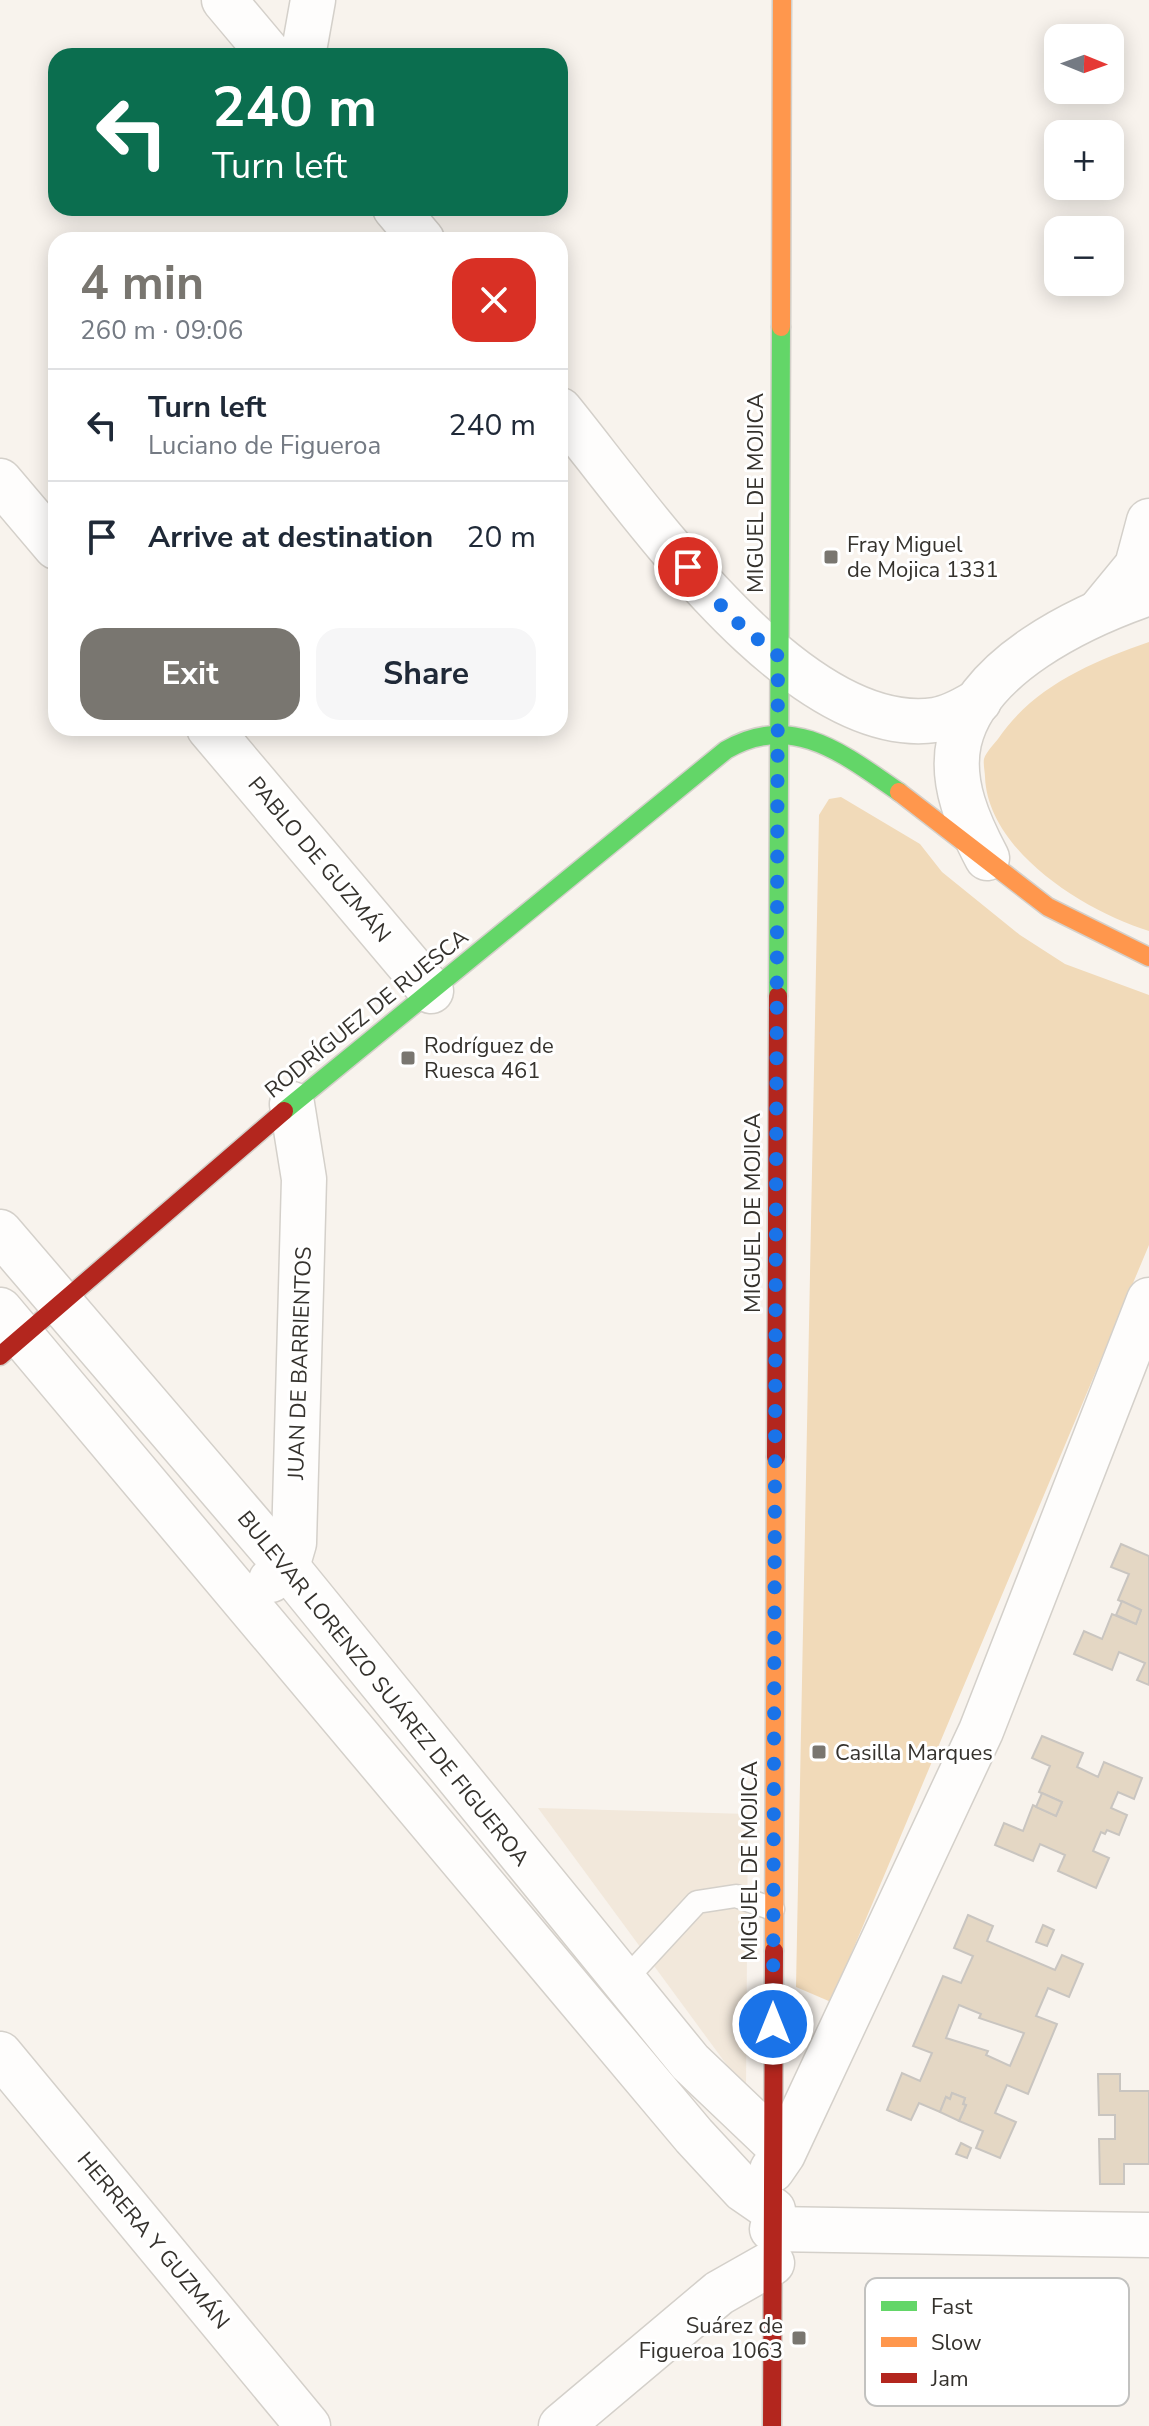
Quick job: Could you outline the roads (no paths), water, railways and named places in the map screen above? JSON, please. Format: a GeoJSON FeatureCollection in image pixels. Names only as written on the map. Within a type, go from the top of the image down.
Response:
{"type":"FeatureCollection","features":[{"type":"Feature","properties":{"kind":"street"},"geometry":{"type":"LineString","coordinates":[[224,0],[264,48]]}},
{"type":"Feature","properties":{"kind":"street"},"geometry":{"type":"LineString","coordinates":[[306,48],[313,0]]}},
{"type":"Feature","properties":{"kind":"street","name":"MIGUEL DE MOJICA"},"geometry":{"type":"LineString","coordinates":[[772,2426],[782,0]]}},
{"type":"Feature","properties":{"kind":"street"},"geometry":{"type":"LineString","coordinates":[[402,216],[415,232]]}},
{"type":"Feature","properties":{"kind":"street"},"geometry":{"type":"LineString","coordinates":[[568,420],[731,617],[778,656],[844,701],[878,716],[935,720],[979,701]]}},
{"type":"Feature","properties":{"kind":"street"},"geometry":{"type":"LineString","coordinates":[[0,481],[48,538]]}},
{"type":"Feature","properties":{"kind":"street"},"geometry":{"type":"LineString","coordinates":[[1098,613],[1137,566],[1149,521]]}},
{"type":"Feature","properties":{"kind":"street"},"geometry":{"type":"LineString","coordinates":[[987,858],[967,817],[958,775],[959,744],[979,701],[1014,663],[1060,631],[1149,593]]}},
{"type":"Feature","properties":{"kind":"street","name":"RODRÍGUEZ DE RUESCA"},"geometry":{"type":"LineString","coordinates":[[7,1335],[60,1304],[292,1104],[726,750],[748,737],[778,735],[811,738],[853,761],[933,815],[1048,907],[1149,957]]}},
{"type":"Feature","properties":{"kind":"street","name":"PABLO DE GUZMÁN"},"geometry":{"type":"LineString","coordinates":[[216,736],[431,991]]}},
{"type":"Feature","properties":{"kind":"street","name":"JUAN DE BARRIENTOS"},"geometry":{"type":"LineString","coordinates":[[287,1567],[294,1543],[304,1179],[292,1104]]}},
{"type":"Feature","properties":{"kind":"street","name":"BULEVAR LORENZO SUÁREZ DE FIGUEROA"},"geometry":{"type":"LineString","coordinates":[[0,1232],[287,1567],[690,2062],[772,2202]]}},
{"type":"Feature","properties":{"kind":"street"},"geometry":{"type":"LineString","coordinates":[[561,2426],[719,2293],[772,2202],[783,2154],[981,1731],[1149,1300]]}},
{"type":"Feature","properties":{"kind":"street"},"geometry":{"type":"LineString","coordinates":[[7,1335],[246,1603],[694,2136],[744,2190],[772,2202],[1149,2235]]}},
{"type":"Feature","properties":{"kind":"street"},"geometry":{"type":"LineString","coordinates":[[246,1603],[287,1567]]}},
{"type":"Feature","properties":{"kind":"street","name":"HERRERA Y GUZMÁN"},"geometry":{"type":"LineString","coordinates":[[0,2054],[308,2426]]}},
{"type":"Feature","properties":{"kind":"lane"},"geometry":{"type":"LineString","coordinates":[[624,1981],[662,1935],[697,1902],[736,1896],[773,1909]]}},
{"type":"Feature","properties":{"kind":"place","name":"Fray Miguel de Mojica 1331"},"geometry":{"type":"Point","coordinates":[831,557]}},
{"type":"Feature","properties":{"kind":"place","name":"Rodríguez de Ruesca 461"},"geometry":{"type":"Point","coordinates":[408,1058]}},
{"type":"Feature","properties":{"kind":"place","name":"Casilla Marques"},"geometry":{"type":"Point","coordinates":[819,1752]}},
{"type":"Feature","properties":{"kind":"place","name":"Suárez de Figueroa 1063"},"geometry":{"type":"Point","coordinates":[799,2338]}}]}
